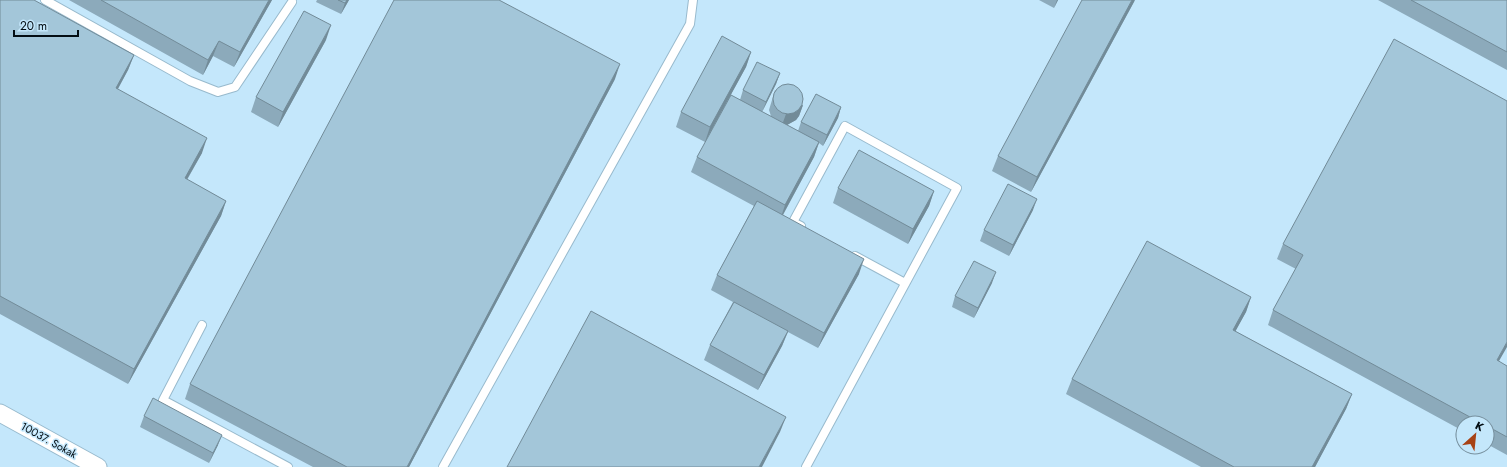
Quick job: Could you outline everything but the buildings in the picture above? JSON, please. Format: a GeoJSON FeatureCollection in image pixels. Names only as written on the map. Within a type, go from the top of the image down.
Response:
{"type":"FeatureCollection","features":[{"type":"Feature","properties":{"kind":"street","name":"10037. Sokak"},"geometry":{"type":"LineString","coordinates":[[0,413],[98,467]]}},
{"type":"Feature","properties":{"kind":"lane"},"geometry":{"type":"LineString","coordinates":[[45,0],[190,81],[218,92],[236,87],[292,2]]}},
{"type":"Feature","properties":{"kind":"lane"},"geometry":{"type":"LineString","coordinates":[[443,467],[690,24],[693,0]]}},
{"type":"Feature","properties":{"kind":"lane"},"geometry":{"type":"LineString","coordinates":[[806,467],[957,188],[845,126],[793,222],[807,229]]}},
{"type":"Feature","properties":{"kind":"lane"},"geometry":{"type":"LineString","coordinates":[[849,252],[905,283]]}},
{"type":"Feature","properties":{"kind":"lane"},"geometry":{"type":"LineString","coordinates":[[202,325],[163,400],[288,467]]}}]}
